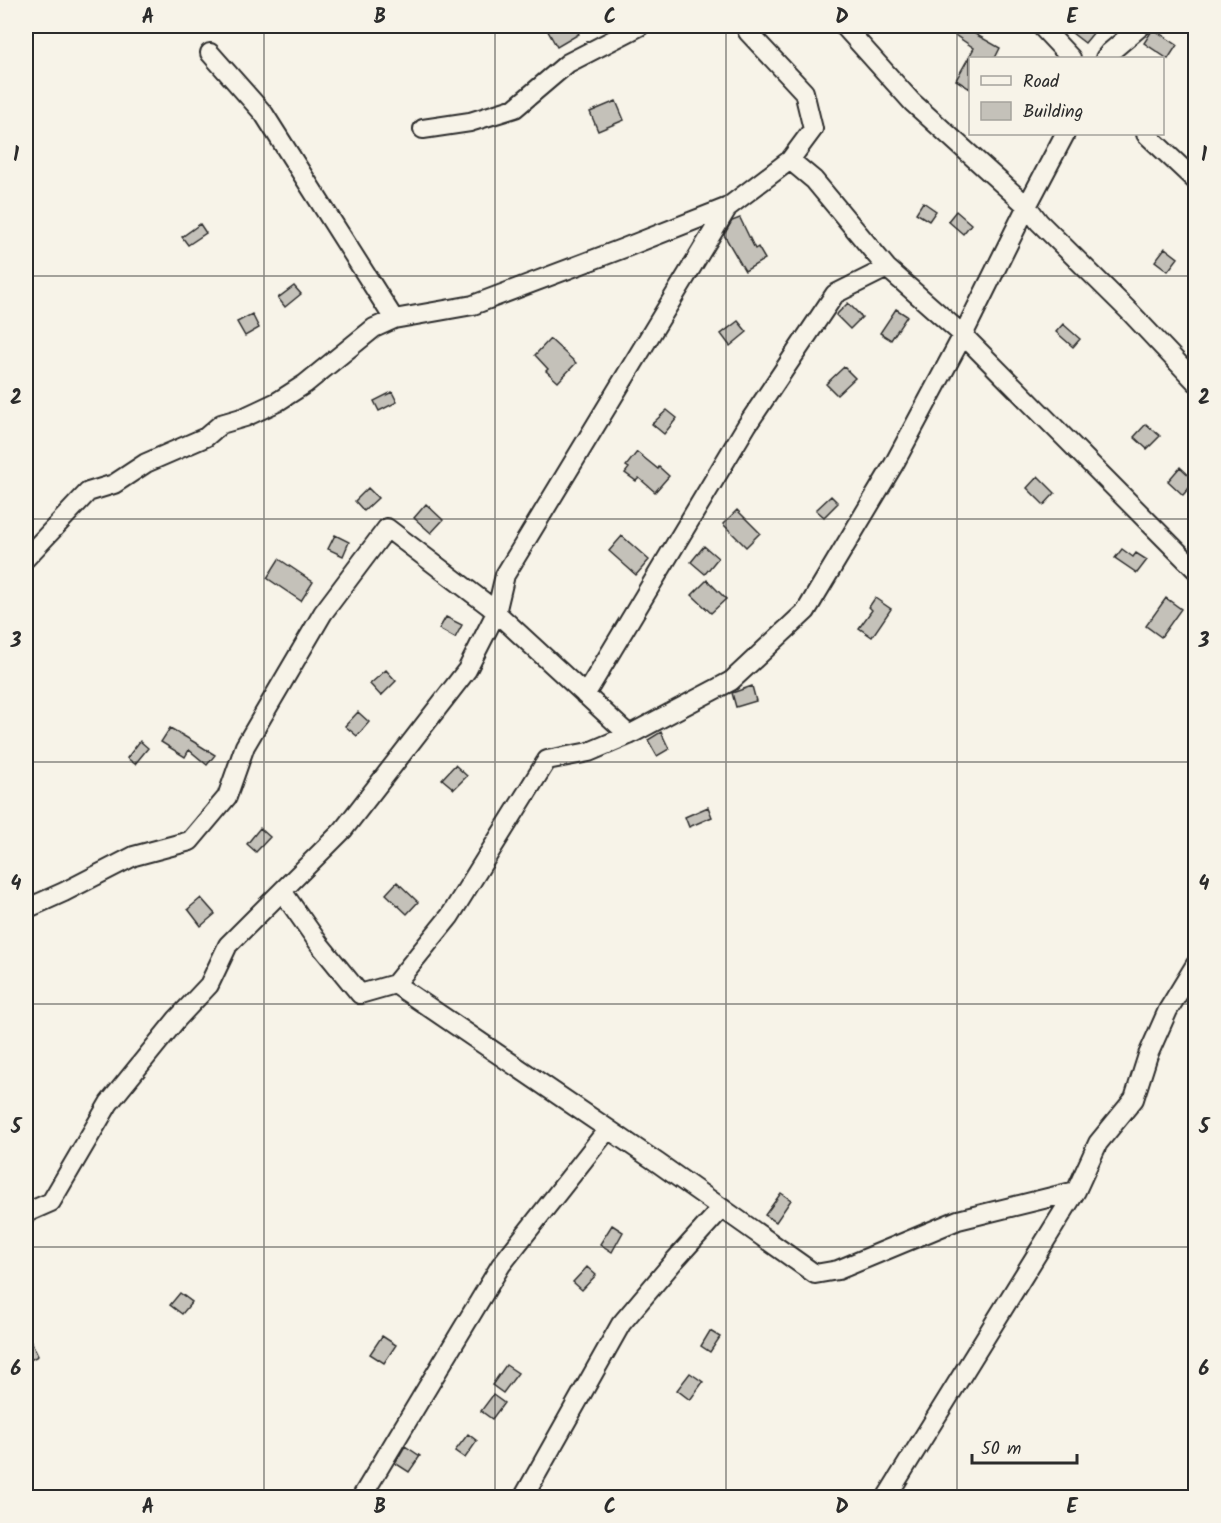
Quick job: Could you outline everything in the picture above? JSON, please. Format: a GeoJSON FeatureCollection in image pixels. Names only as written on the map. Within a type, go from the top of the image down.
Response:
{"type":"FeatureCollection","features":[{"type":"Feature","properties":{"kind":"street"},"geometry":{"type":"LineString","coordinates":[[423,129],[470,122],[515,108],[568,63],[640,26]]}},
{"type":"Feature","properties":{"kind":"street"},"geometry":{"type":"LineString","coordinates":[[26,558],[88,492],[114,484],[146,463],[206,436],[220,424],[245,417],[277,402],[305,384],[374,328],[394,319],[472,305],[624,249],[728,207],[790,160],[813,129],[804,92],[748,32],[746,26]]}},
{"type":"Feature","properties":{"kind":"street"},"geometry":{"type":"LineString","coordinates":[[844,26],[912,102],[1027,206],[1039,222],[1130,312],[1196,382]]}},
{"type":"Feature","properties":{"kind":"street"},"geometry":{"type":"LineString","coordinates":[[1041,26],[1070,57]]}},
{"type":"Feature","properties":{"kind":"street"},"geometry":{"type":"LineString","coordinates":[[1106,57],[1141,26]]}},
{"type":"Feature","properties":{"kind":"street"},"geometry":{"type":"LineString","coordinates":[[210,53],[264,114],[394,319]]}},
{"type":"Feature","properties":{"kind":"street"},"geometry":{"type":"LineString","coordinates":[[282,891],[320,945],[360,994],[395,984],[450,916],[547,760],[589,752],[629,735],[731,681],[806,611],[894,464],[1064,135]]}},
{"type":"Feature","properties":{"kind":"street"},"geometry":{"type":"LineString","coordinates":[[1147,135],[1196,181]]}},
{"type":"Feature","properties":{"kind":"street"},"geometry":{"type":"LineString","coordinates":[[790,160],[814,180],[887,268],[963,334],[1196,570]]}},
{"type":"Feature","properties":{"kind":"street"},"geometry":{"type":"LineString","coordinates":[[26,1213],[51,1202],[109,1103],[177,1019],[209,985],[228,945],[343,830],[467,670],[496,613],[505,575],[728,207]]}},
{"type":"Feature","properties":{"kind":"street"},"geometry":{"type":"LineString","coordinates":[[585,694],[747,425],[835,294],[887,268]]}},
{"type":"Feature","properties":{"kind":"street"},"geometry":{"type":"LineString","coordinates":[[26,909],[134,856],[190,841],[227,797],[245,747],[323,613],[387,528],[496,613],[629,735]]}},
{"type":"Feature","properties":{"kind":"street"},"geometry":{"type":"LineString","coordinates":[[886,1497],[1076,1191],[1098,1143],[1134,1099],[1148,1055],[1164,1019],[1194,973]]}},
{"type":"Feature","properties":{"kind":"street"},"geometry":{"type":"LineString","coordinates":[[395,984],[608,1129],[814,1274],[838,1270],[958,1220],[1076,1191]]}},
{"type":"Feature","properties":{"kind":"street"},"geometry":{"type":"LineString","coordinates":[[361,1497],[501,1265],[608,1129]]}},
{"type":"Feature","properties":{"kind":"street"},"geometry":{"type":"LineString","coordinates":[[523,1497],[621,1324],[722,1208]]}},
{"type":"Feature","properties":{"kind":"building"},"geometry":{"type":"Polygon","coordinates":[[[545,26],[574,26],[579,34],[557,47],[545,26]]]}},
{"type":"Feature","properties":{"kind":"building"},"geometry":{"type":"Polygon","coordinates":[[[957,26],[980,26],[975,34],[1000,48],[996,57],[969,57],[969,88],[956,80],[974,48],[952,33],[957,26]]]}},
{"type":"Feature","properties":{"kind":"building"},"geometry":{"type":"Polygon","coordinates":[[[1063,26],[1099,26],[1085,43],[1063,26]]]}},
{"type":"Feature","properties":{"kind":"building"},"geometry":{"type":"Polygon","coordinates":[[[1153,29],[1177,45],[1168,59],[1144,43],[1153,29]]]}},
{"type":"Feature","properties":{"kind":"building"},"geometry":{"type":"Polygon","coordinates":[[[616,101],[624,120],[598,131],[590,112],[616,101]]]}},
{"type":"Feature","properties":{"kind":"building"},"geometry":{"type":"Polygon","coordinates":[[[923,202],[936,211],[929,221],[916,213],[923,202]]]}},
{"type":"Feature","properties":{"kind":"building"},"geometry":{"type":"Polygon","coordinates":[[[956,211],[971,224],[963,234],[948,221],[956,211]]]}},
{"type":"Feature","properties":{"kind":"building"},"geometry":{"type":"Polygon","coordinates":[[[740,218],[755,249],[758,247],[765,259],[745,271],[724,235],[732,221],[740,218]]]}},
{"type":"Feature","properties":{"kind":"building"},"geometry":{"type":"Polygon","coordinates":[[[200,224],[206,233],[188,245],[182,237],[200,224]]]}},
{"type":"Feature","properties":{"kind":"building"},"geometry":{"type":"Polygon","coordinates":[[[1165,248],[1178,258],[1168,271],[1155,261],[1165,248]]]}},
{"type":"Feature","properties":{"kind":"building"},"geometry":{"type":"Polygon","coordinates":[[[294,286],[301,294],[285,307],[278,298],[294,286]]]}},
{"type":"Feature","properties":{"kind":"building"},"geometry":{"type":"Polygon","coordinates":[[[848,303],[862,317],[850,329],[836,315],[848,303]]]}},
{"type":"Feature","properties":{"kind":"building"},"geometry":{"type":"Polygon","coordinates":[[[896,309],[907,316],[891,340],[880,333],[896,309]]]}},
{"type":"Feature","properties":{"kind":"building"},"geometry":{"type":"Polygon","coordinates":[[[252,314],[259,328],[245,336],[237,322],[252,314]]]}},
{"type":"Feature","properties":{"kind":"building"},"geometry":{"type":"Polygon","coordinates":[[[738,321],[747,332],[730,346],[721,334],[738,321]]]}},
{"type":"Feature","properties":{"kind":"building"},"geometry":{"type":"Polygon","coordinates":[[[1063,324],[1080,339],[1073,347],[1056,332],[1063,324]]]}},
{"type":"Feature","properties":{"kind":"building"},"geometry":{"type":"Polygon","coordinates":[[[550,339],[576,363],[558,382],[546,371],[548,369],[535,355],[550,339]]]}},
{"type":"Feature","properties":{"kind":"building"},"geometry":{"type":"Polygon","coordinates":[[[844,367],[855,378],[837,395],[826,384],[844,367]]]}},
{"type":"Feature","properties":{"kind":"building"},"geometry":{"type":"Polygon","coordinates":[[[392,392],[397,402],[379,411],[374,401],[392,392]]]}},
{"type":"Feature","properties":{"kind":"building"},"geometry":{"type":"Polygon","coordinates":[[[667,410],[677,418],[664,434],[652,424],[667,410]]]}},
{"type":"Feature","properties":{"kind":"building"},"geometry":{"type":"Polygon","coordinates":[[[1146,424],[1160,436],[1147,449],[1134,437],[1146,424]]]}},
{"type":"Feature","properties":{"kind":"building"},"geometry":{"type":"Polygon","coordinates":[[[637,452],[669,476],[655,492],[639,478],[636,481],[625,473],[629,468],[626,466],[637,452]]]}},
{"type":"Feature","properties":{"kind":"building"},"geometry":{"type":"Polygon","coordinates":[[[1180,467],[1195,481],[1183,495],[1168,481],[1180,467]]]}},
{"type":"Feature","properties":{"kind":"building"},"geometry":{"type":"Polygon","coordinates":[[[1038,476],[1055,493],[1044,505],[1027,488],[1038,476]]]}},
{"type":"Feature","properties":{"kind":"building"},"geometry":{"type":"Polygon","coordinates":[[[368,488],[378,498],[364,511],[355,501],[368,488]]]}},
{"type":"Feature","properties":{"kind":"building"},"geometry":{"type":"Polygon","coordinates":[[[831,496],[838,503],[824,517],[816,510],[831,496]]]}},
{"type":"Feature","properties":{"kind":"building"},"geometry":{"type":"Polygon","coordinates":[[[426,504],[443,520],[431,533],[414,518],[426,504]]]}},
{"type":"Feature","properties":{"kind":"building"},"geometry":{"type":"Polygon","coordinates":[[[737,510],[760,533],[746,547],[723,524],[737,510]]]}},
{"type":"Feature","properties":{"kind":"building"},"geometry":{"type":"Polygon","coordinates":[[[335,535],[349,542],[343,556],[328,549],[335,535]]]}},
{"type":"Feature","properties":{"kind":"building"},"geometry":{"type":"Polygon","coordinates":[[[622,536],[649,560],[636,575],[609,551],[622,536]]]}},
{"type":"Feature","properties":{"kind":"building"},"geometry":{"type":"Polygon","coordinates":[[[704,546],[718,558],[705,574],[691,562],[704,546]]]}},
{"type":"Feature","properties":{"kind":"building"},"geometry":{"type":"Polygon","coordinates":[[[1122,549],[1133,557],[1136,553],[1147,560],[1137,573],[1115,558],[1122,549]]]}},
{"type":"Feature","properties":{"kind":"building"},"geometry":{"type":"Polygon","coordinates":[[[279,559],[313,582],[301,601],[267,578],[279,559]]]}},
{"type":"Feature","properties":{"kind":"building"},"geometry":{"type":"Polygon","coordinates":[[[707,580],[726,599],[711,613],[692,595],[707,580]]]}},
{"type":"Feature","properties":{"kind":"building"},"geometry":{"type":"Polygon","coordinates":[[[875,598],[891,609],[872,637],[859,628],[872,610],[869,607],[875,598]]]}},
{"type":"Feature","properties":{"kind":"building"},"geometry":{"type":"Polygon","coordinates":[[[1166,598],[1181,609],[1161,637],[1146,626],[1166,598]]]}},
{"type":"Feature","properties":{"kind":"building"},"geometry":{"type":"Polygon","coordinates":[[[446,617],[462,625],[455,638],[439,629],[446,617]]]}},
{"type":"Feature","properties":{"kind":"building"},"geometry":{"type":"Polygon","coordinates":[[[386,670],[396,681],[381,696],[370,684],[386,670]]]}},
{"type":"Feature","properties":{"kind":"building"},"geometry":{"type":"Polygon","coordinates":[[[752,686],[756,701],[736,707],[732,693],[752,686]]]}},
{"type":"Feature","properties":{"kind":"building"},"geometry":{"type":"Polygon","coordinates":[[[358,712],[369,722],[357,736],[345,726],[358,712]]]}},
{"type":"Feature","properties":{"kind":"building"},"geometry":{"type":"Polygon","coordinates":[[[170,728],[215,755],[207,765],[189,750],[185,757],[161,742],[170,728]]]}},
{"type":"Feature","properties":{"kind":"building"},"geometry":{"type":"Polygon","coordinates":[[[661,732],[669,749],[657,756],[648,740],[661,732]]]}},
{"type":"Feature","properties":{"kind":"building"},"geometry":{"type":"Polygon","coordinates":[[[140,741],[148,748],[135,764],[127,758],[140,741]]]}},
{"type":"Feature","properties":{"kind":"building"},"geometry":{"type":"Polygon","coordinates":[[[455,765],[467,776],[454,789],[442,779],[455,765]]]}},
{"type":"Feature","properties":{"kind":"building"},"geometry":{"type":"Polygon","coordinates":[[[708,807],[712,817],[689,827],[685,817],[708,807]]]}},
{"type":"Feature","properties":{"kind":"building"},"geometry":{"type":"Polygon","coordinates":[[[260,828],[270,837],[256,852],[247,844],[260,828]]]}},
{"type":"Feature","properties":{"kind":"building"},"geometry":{"type":"Polygon","coordinates":[[[397,882],[418,902],[407,914],[386,894],[397,882]]]}},
{"type":"Feature","properties":{"kind":"building"},"geometry":{"type":"Polygon","coordinates":[[[201,898],[215,914],[201,926],[188,909],[201,898]]]}},
{"type":"Feature","properties":{"kind":"building"},"geometry":{"type":"Polygon","coordinates":[[[781,1193],[791,1200],[776,1222],[765,1215],[781,1193]]]}},
{"type":"Feature","properties":{"kind":"building"},"geometry":{"type":"Polygon","coordinates":[[[612,1225],[623,1232],[612,1252],[600,1244],[612,1225]]]}},
{"type":"Feature","properties":{"kind":"building"},"geometry":{"type":"Polygon","coordinates":[[[587,1267],[596,1275],[582,1290],[573,1282],[587,1267]]]}},
{"type":"Feature","properties":{"kind":"building"},"geometry":{"type":"Polygon","coordinates":[[[180,1293],[192,1302],[182,1314],[170,1305],[180,1293]]]}},
{"type":"Feature","properties":{"kind":"building"},"geometry":{"type":"Polygon","coordinates":[[[26,1331],[38,1356],[26,1362],[26,1331]]]}},
{"type":"Feature","properties":{"kind":"building"},"geometry":{"type":"Polygon","coordinates":[[[710,1331],[720,1337],[710,1352],[701,1346],[710,1331]]]}},
{"type":"Feature","properties":{"kind":"building"},"geometry":{"type":"Polygon","coordinates":[[[382,1336],[396,1345],[384,1363],[370,1354],[382,1336]]]}},
{"type":"Feature","properties":{"kind":"building"},"geometry":{"type":"Polygon","coordinates":[[[506,1365],[518,1373],[503,1393],[492,1385],[506,1365]]]}},
{"type":"Feature","properties":{"kind":"building"},"geometry":{"type":"Polygon","coordinates":[[[690,1373],[703,1382],[690,1400],[677,1390],[690,1373]]]}},
{"type":"Feature","properties":{"kind":"building"},"geometry":{"type":"Polygon","coordinates":[[[493,1395],[504,1403],[492,1419],[481,1411],[493,1395]]]}},
{"type":"Feature","properties":{"kind":"building"},"geometry":{"type":"Polygon","coordinates":[[[468,1434],[477,1441],[465,1458],[455,1451],[468,1434]]]}},
{"type":"Feature","properties":{"kind":"building"},"geometry":{"type":"Polygon","coordinates":[[[405,1446],[420,1456],[409,1472],[395,1463],[405,1446]]]}}]}
